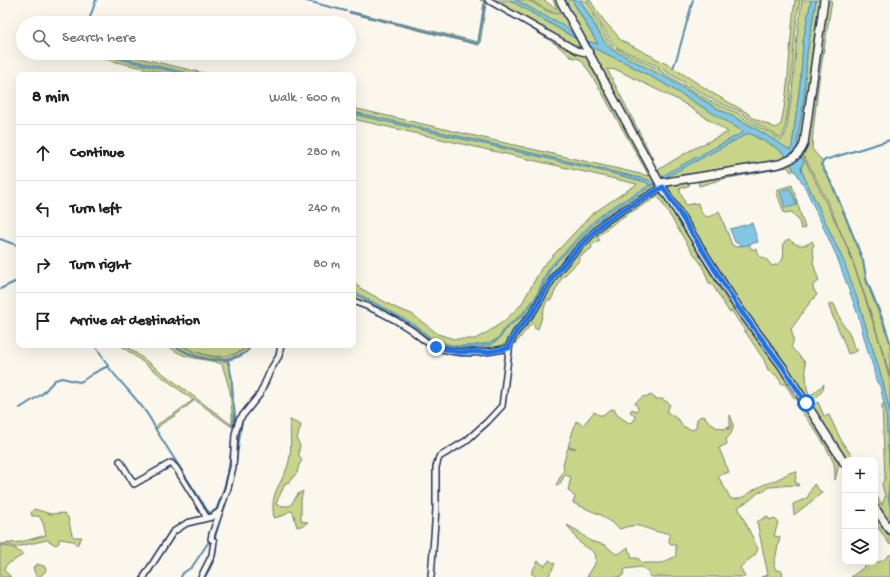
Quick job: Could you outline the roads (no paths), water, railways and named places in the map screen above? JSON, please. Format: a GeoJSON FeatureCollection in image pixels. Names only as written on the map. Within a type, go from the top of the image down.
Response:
{"type":"FeatureCollection","features":[{"type":"Feature","properties":{"kind":"main road"},"geometry":{"type":"LineString","coordinates":[[560,0],[661,184],[727,290],[782,366],[842,459]]}},
{"type":"Feature","properties":{"kind":"main road"},"geometry":{"type":"LineString","coordinates":[[661,184],[779,164],[791,160],[801,152],[804,144],[824,0]]}},
{"type":"Feature","properties":{"kind":"main road"},"geometry":{"type":"LineString","coordinates":[[878,512],[890,530]]}},
{"type":"Feature","properties":{"kind":"street"},"geometry":{"type":"LineString","coordinates":[[488,0],[578,51],[589,54]]}},
{"type":"Feature","properties":{"kind":"street"},"geometry":{"type":"LineString","coordinates":[[431,577],[436,509],[436,467],[439,457],[466,441],[488,422],[502,406],[510,343],[516,332],[533,312],[555,274],[604,222],[661,184]]}},
{"type":"Feature","properties":{"kind":"street"},"geometry":{"type":"LineString","coordinates":[[356,302],[409,328],[436,347],[458,352],[488,352],[509,348]]}},
{"type":"Feature","properties":{"kind":"street"},"geometry":{"type":"LineString","coordinates":[[201,577],[212,555],[214,541],[211,539],[212,534],[228,488],[233,466],[235,434],[239,420],[260,394],[279,356],[280,348]]}},
{"type":"Feature","properties":{"kind":"street"},"geometry":{"type":"LineString","coordinates":[[120,462],[134,484],[172,463],[207,518]]}},
{"type":"Feature","properties":{"kind":"street"},"geometry":{"type":"LineString","coordinates":[[144,577],[173,532],[186,523],[212,517],[220,510]]}},
{"type":"Feature","properties":{"kind":"water"},"geometry":{"type":"Polygon","coordinates":[[[510,0],[516,0],[561,24],[577,39],[510,0]]]}},
{"type":"Feature","properties":{"kind":"water"},"geometry":{"type":"Polygon","coordinates":[[[572,0],[580,0],[604,41],[611,49],[672,81],[790,150],[792,147],[801,76],[803,42],[811,0],[816,0],[807,53],[804,98],[797,142],[799,150],[788,159],[780,150],[749,133],[662,179],[662,177],[671,171],[744,132],[661,82],[624,62],[589,46],[586,41],[598,44],[572,0]]]}},
{"type":"Feature","properties":{"kind":"water"},"geometry":{"type":"Polygon","coordinates":[[[123,60],[131,60],[183,72],[175,72],[123,60]]]}},
{"type":"Feature","properties":{"kind":"water"},"geometry":{"type":"Polygon","coordinates":[[[356,113],[649,180],[654,185],[610,211],[595,223],[551,268],[536,299],[523,315],[506,329],[500,338],[491,345],[471,348],[454,347],[440,344],[432,341],[417,328],[356,295],[356,293],[417,326],[433,340],[455,346],[471,346],[490,343],[499,338],[505,328],[522,314],[535,298],[549,268],[593,222],[609,209],[650,185],[646,182],[356,115],[356,113]]]}},
{"type":"Feature","properties":{"kind":"water"},"geometry":{"type":"Polygon","coordinates":[[[801,157],[804,162],[801,168],[802,172],[844,262],[859,304],[883,382],[890,414],[890,478],[886,412],[880,386],[876,381],[858,315],[837,257],[804,185],[790,163],[801,157]]]}},
{"type":"Feature","properties":{"kind":"water"},"geometry":{"type":"Polygon","coordinates":[[[790,188],[797,205],[785,208],[780,191],[790,188]]]}},
{"type":"Feature","properties":{"kind":"water"},"geometry":{"type":"Polygon","coordinates":[[[752,223],[758,242],[743,246],[735,242],[730,229],[752,223]]]}},
{"type":"Feature","properties":{"kind":"water"},"geometry":{"type":"Polygon","coordinates":[[[890,478],[890,506],[888,496],[890,478]]]}},
{"type":"Feature","properties":{"kind":"waterway"},"geometry":{"type":"LineString","coordinates":[[90,16],[96,0]]}},
{"type":"Feature","properties":{"kind":"waterway"},"geometry":{"type":"LineString","coordinates":[[303,0],[346,11]]}},
{"type":"Feature","properties":{"kind":"waterway"},"geometry":{"type":"LineString","coordinates":[[673,68],[693,0]]}},
{"type":"Feature","properties":{"kind":"waterway"},"geometry":{"type":"LineString","coordinates":[[350,12],[478,44],[485,3]]}},
{"type":"Feature","properties":{"kind":"waterway"},"geometry":{"type":"LineString","coordinates":[[890,140],[825,160],[821,164],[833,186],[857,245],[863,261],[867,281],[890,342]]}},
{"type":"Feature","properties":{"kind":"waterway"},"geometry":{"type":"LineString","coordinates":[[651,186],[664,177]]}},
{"type":"Feature","properties":{"kind":"waterway"},"geometry":{"type":"LineString","coordinates":[[0,239],[16,245]]}},
{"type":"Feature","properties":{"kind":"waterway"},"geometry":{"type":"LineString","coordinates":[[0,289],[16,281]]}},
{"type":"Feature","properties":{"kind":"waterway"},"geometry":{"type":"LineString","coordinates":[[97,348],[110,369],[147,414],[210,513],[216,510],[226,482],[235,418]]}},
{"type":"Feature","properties":{"kind":"waterway"},"geometry":{"type":"LineString","coordinates":[[179,348],[206,359],[216,360],[225,360],[242,355],[250,348]]}},
{"type":"Feature","properties":{"kind":"waterway"},"geometry":{"type":"LineString","coordinates":[[228,360],[232,379],[235,417]]}},
{"type":"Feature","properties":{"kind":"waterway"},"geometry":{"type":"LineString","coordinates":[[20,408],[42,394],[55,380],[62,378],[79,382],[108,366]]}},
{"type":"Feature","properties":{"kind":"waterway"},"geometry":{"type":"LineString","coordinates":[[228,495],[235,468],[242,422],[240,421]]}},
{"type":"Feature","properties":{"kind":"waterway"},"geometry":{"type":"LineString","coordinates":[[181,577],[183,573],[192,567],[208,543],[214,541],[221,516]]}},
{"type":"Feature","properties":{"kind":"waterway"},"geometry":{"type":"LineString","coordinates":[[205,577],[215,557],[216,545]]}}]}
